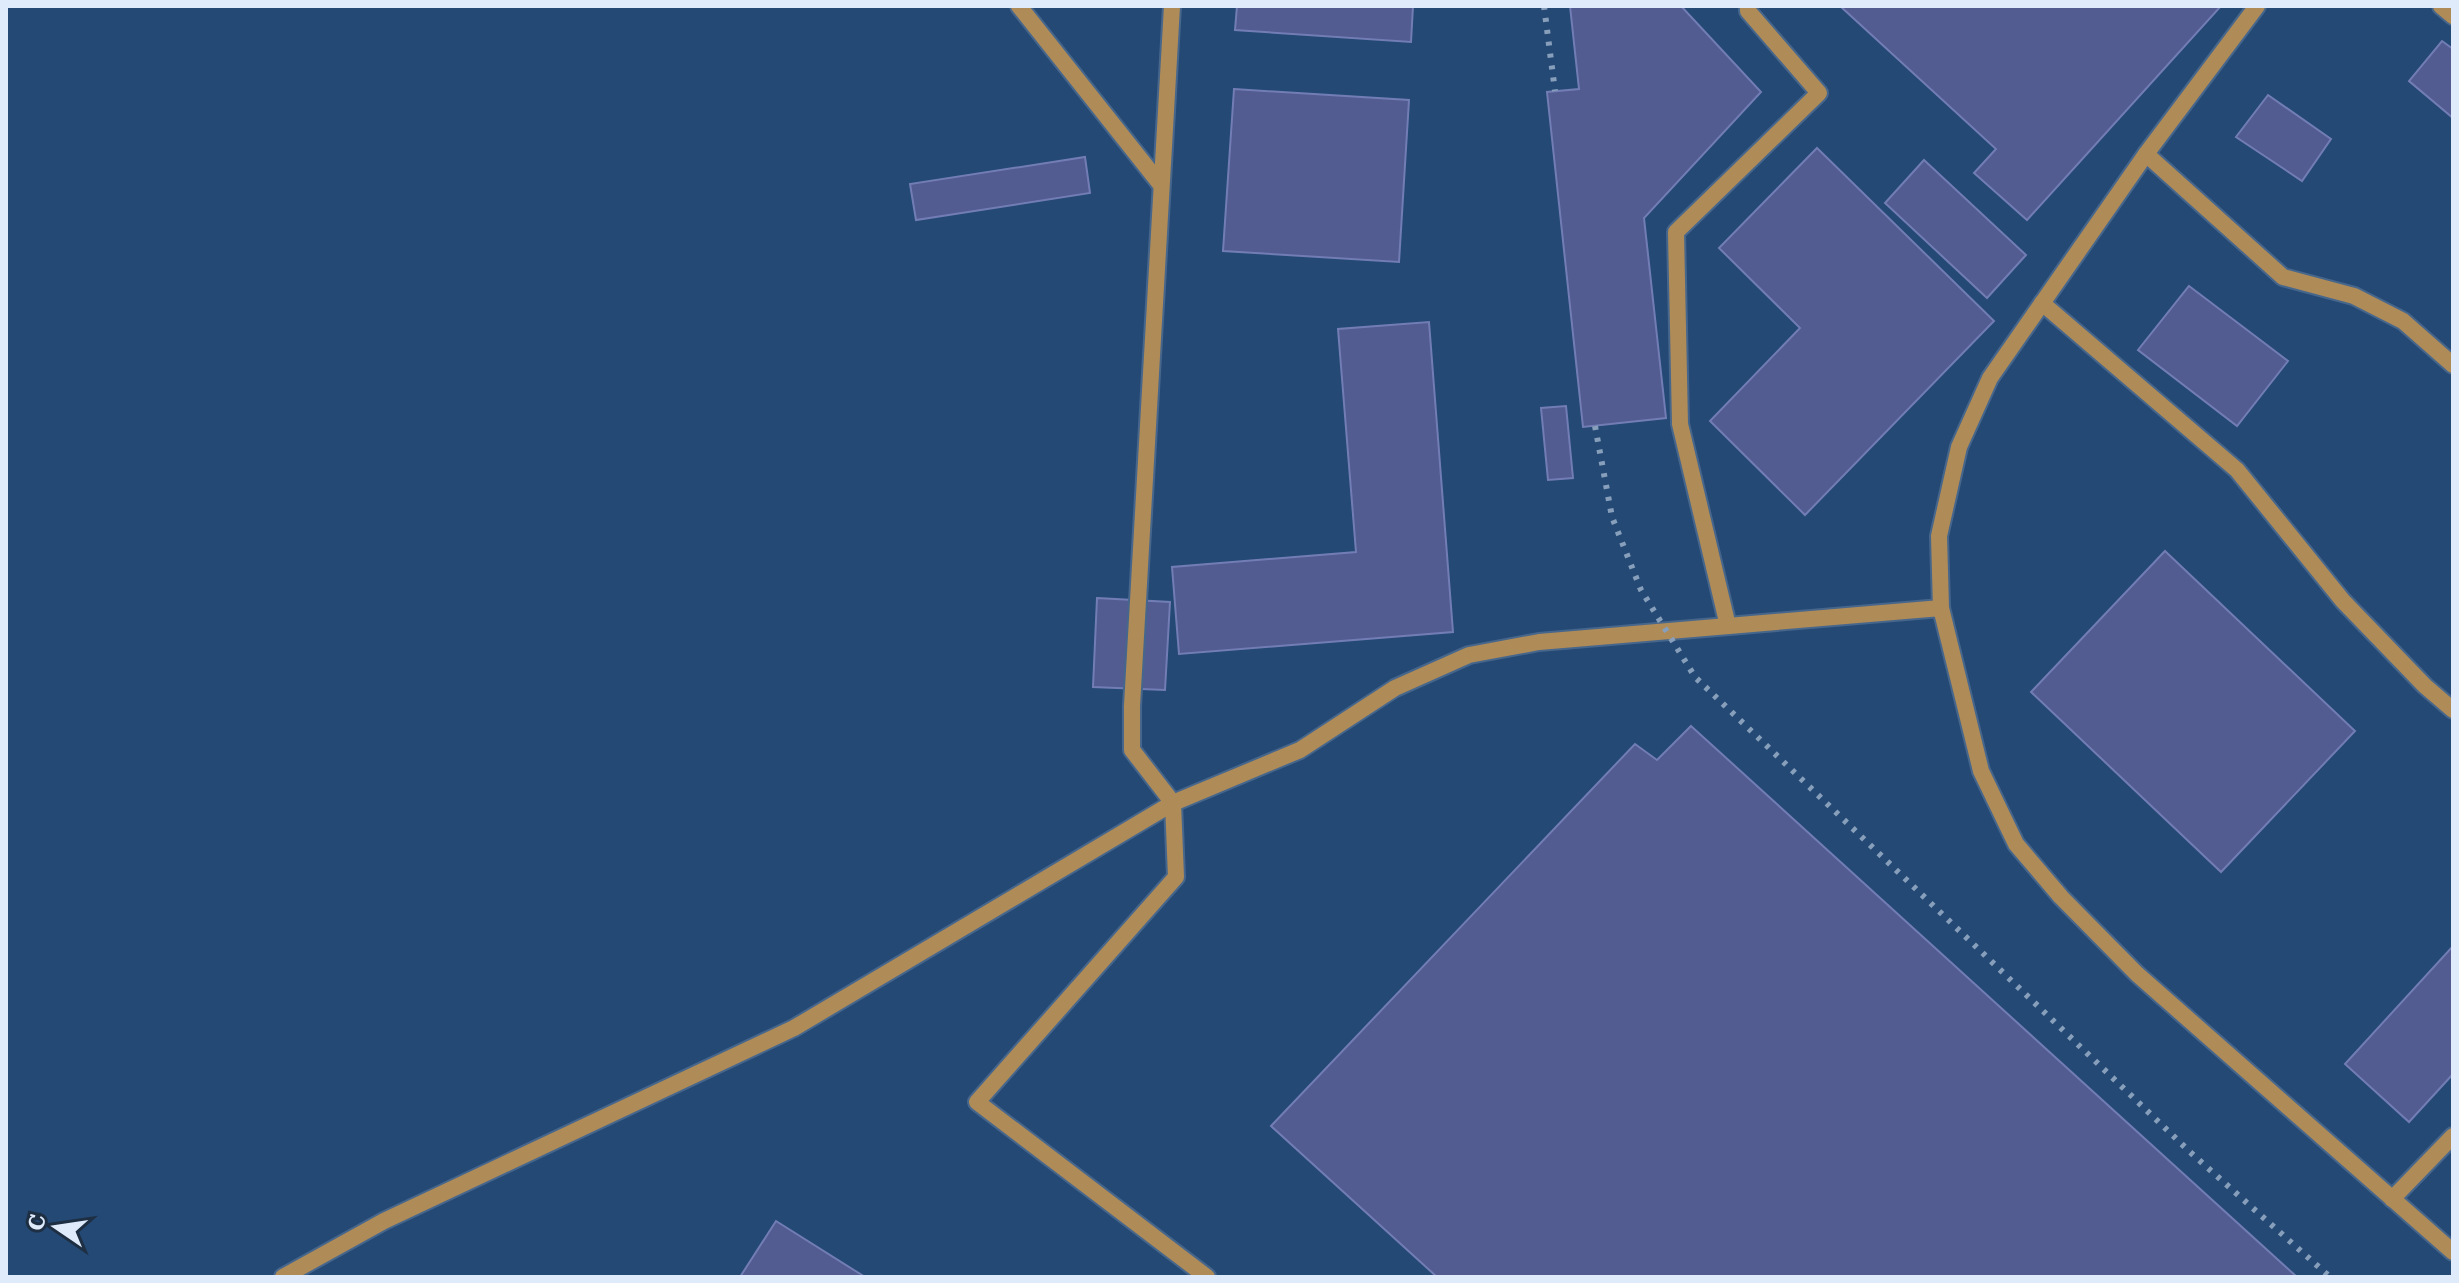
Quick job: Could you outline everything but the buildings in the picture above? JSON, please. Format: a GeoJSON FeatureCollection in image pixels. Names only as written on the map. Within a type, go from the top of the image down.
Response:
{"type":"FeatureCollection","features":[{"type":"Feature","properties":{"kind":"street"},"geometry":{"type":"LineString","coordinates":[[1019,6],[1161,185]]}},
{"type":"Feature","properties":{"kind":"street"},"geometry":{"type":"LineString","coordinates":[[1172,6],[1132,750],[1173,803],[1176,877],[977,1102],[1207,1277]]}},
{"type":"Feature","properties":{"kind":"street"},"geometry":{"type":"LineString","coordinates":[[1728,626],[1680,424],[1676,232],[1819,93],[1748,11],[1748,6]]}},
{"type":"Feature","properties":{"kind":"street"},"geometry":{"type":"LineString","coordinates":[[2257,6],[2146,154],[1990,378],[1959,447],[1939,536],[1941,608],[1981,771],[2016,844],[2061,897],[2137,974],[2453,1252]]}},
{"type":"Feature","properties":{"kind":"street"},"geometry":{"type":"LineString","coordinates":[[2441,6],[2453,16]]}},
{"type":"Feature","properties":{"kind":"street"},"geometry":{"type":"LineString","coordinates":[[2146,154],[2283,277],[2354,296],[2403,321],[2453,365]]}},
{"type":"Feature","properties":{"kind":"street"},"geometry":{"type":"LineString","coordinates":[[2042,303],[2237,470],[2343,601],[2425,686],[2453,710]]}},
{"type":"Feature","properties":{"kind":"street"},"geometry":{"type":"LineString","coordinates":[[283,1277],[384,1221],[794,1028],[1173,803],[1300,750],[1395,688],[1469,655],[1539,642],[1941,608]]}},
{"type":"Feature","properties":{"kind":"street"},"geometry":{"type":"LineString","coordinates":[[2392,1199],[2453,1136]]}},
{"type":"Feature","properties":{"kind":"railway"},"geometry":{"type":"LineString","coordinates":[[1544,6],[1555,91]]}},
{"type":"Feature","properties":{"kind":"railway"},"geometry":{"type":"LineString","coordinates":[[1595,426],[1612,517],[1641,590],[1695,677],[2190,1152],[2330,1277]]}}]}
